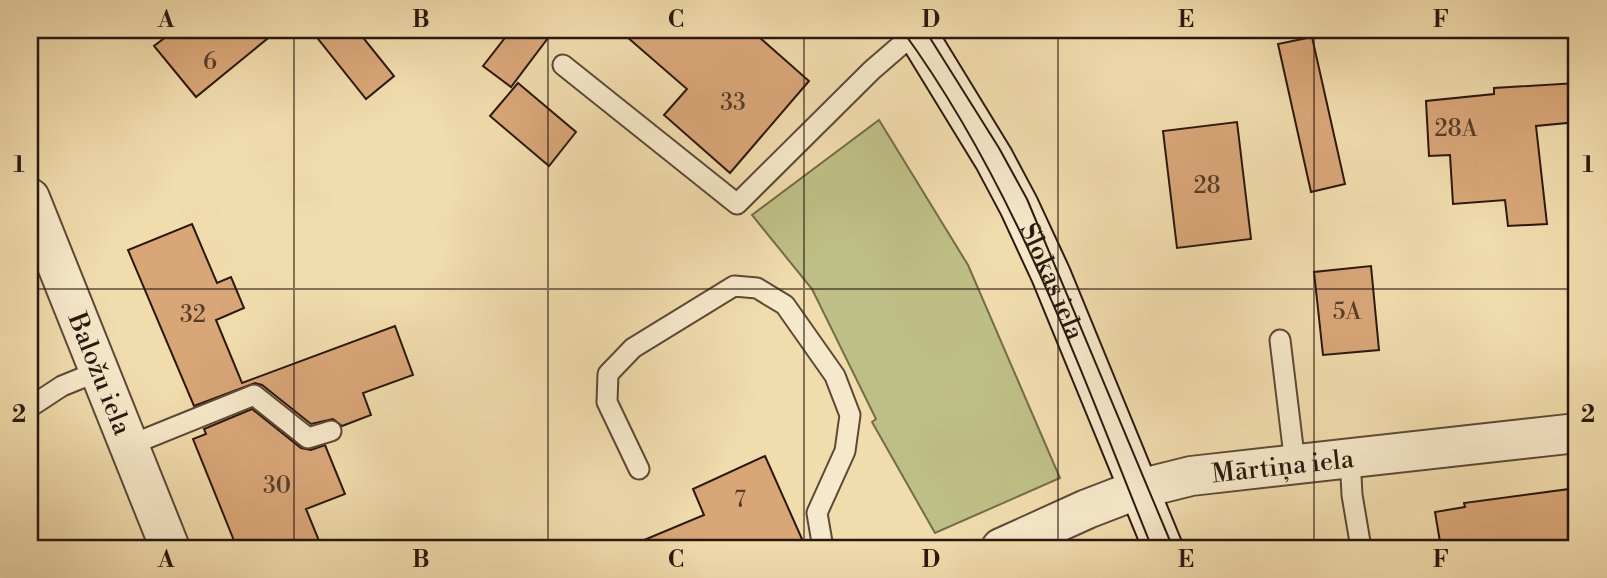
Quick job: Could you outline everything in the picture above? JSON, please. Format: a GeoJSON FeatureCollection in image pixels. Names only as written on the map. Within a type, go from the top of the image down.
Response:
{"type":"FeatureCollection","features":[{"type":"Feature","properties":{"kind":"street","name":"Slokas iela"},"geometry":{"type":"LineString","coordinates":[[916,31],[994,159],[1019,206],[1051,275],[1163,548]]}},
{"type":"Feature","properties":{"kind":"street","name":"Baložu iela"},"geometry":{"type":"LineString","coordinates":[[30,198],[170,548]]}},
{"type":"Feature","properties":{"kind":"street","name":"Mārtiņa iela"},"geometry":{"type":"LineString","coordinates":[[1001,548],[1139,489],[1205,473],[1577,433]]}},
{"type":"Feature","properties":{"kind":"lane"},"geometry":{"type":"LineString","coordinates":[[563,65],[737,204],[872,70],[916,31]]}},
{"type":"Feature","properties":{"kind":"lane"},"geometry":{"type":"LineString","coordinates":[[639,469],[607,402],[608,374],[633,348],[734,286],[757,288],[785,305],[835,376],[850,415],[845,451],[817,513],[823,548]]}},
{"type":"Feature","properties":{"kind":"lane"},"geometry":{"type":"LineString","coordinates":[[1280,340],[1295,464]]}},
{"type":"Feature","properties":{"kind":"lane"},"geometry":{"type":"LineString","coordinates":[[30,407],[62,386],[99,371]]}},
{"type":"Feature","properties":{"kind":"lane"},"geometry":{"type":"LineString","coordinates":[[128,446],[254,395],[307,438],[331,431]]}},
{"type":"Feature","properties":{"kind":"lane"},"geometry":{"type":"LineString","coordinates":[[1350,457],[1352,495],[1361,548]]}},
{"type":"Feature","properties":{"kind":"green space"},"geometry":{"type":"Polygon","coordinates":[[[879,120],[968,265],[1060,478],[935,533],[872,422],[876,419],[812,289],[752,215],[879,120]]]}},
{"type":"Feature","properties":{"kind":"building"},"geometry":{"type":"Polygon","coordinates":[[[175,30],[278,30],[196,97],[154,46],[175,30]]]}},
{"type":"Feature","properties":{"kind":"building"},"geometry":{"type":"Polygon","coordinates":[[[311,30],[357,30],[394,76],[366,99],[311,30]]]}},
{"type":"Feature","properties":{"kind":"building"},"geometry":{"type":"Polygon","coordinates":[[[511,30],[554,30],[511,87],[483,66],[511,30]]]}},
{"type":"Feature","properties":{"kind":"building"},"geometry":{"type":"Polygon","coordinates":[[[619,30],[751,30],[809,81],[730,173],[664,115],[687,89],[619,30]]]}},
{"type":"Feature","properties":{"kind":"building"},"geometry":{"type":"Polygon","coordinates":[[[1312,37],[1345,184],[1311,192],[1278,44],[1312,37]]]}},
{"type":"Feature","properties":{"kind":"building"},"geometry":{"type":"Polygon","coordinates":[[[518,83],[576,132],[549,166],[490,116],[518,83]]]}},
{"type":"Feature","properties":{"kind":"building"},"geometry":{"type":"Polygon","coordinates":[[[1577,83],[1577,122],[1536,126],[1547,224],[1508,226],[1505,200],[1453,204],[1450,155],[1429,156],[1426,101],[1494,94],[1494,88],[1577,83]]]}},
{"type":"Feature","properties":{"kind":"building"},"geometry":{"type":"Polygon","coordinates":[[[1237,122],[1251,239],[1177,248],[1163,131],[1237,122]]]}},
{"type":"Feature","properties":{"kind":"building"},"geometry":{"type":"Polygon","coordinates":[[[192,224],[217,283],[231,277],[244,308],[216,320],[242,383],[395,326],[413,375],[363,393],[371,415],[342,426],[333,419],[311,424],[262,385],[255,383],[194,406],[128,250],[192,224]]]}},
{"type":"Feature","properties":{"kind":"building"},"geometry":{"type":"Polygon","coordinates":[[[1371,266],[1379,350],[1323,355],[1314,272],[1371,266]]]}},
{"type":"Feature","properties":{"kind":"building"},"geometry":{"type":"Polygon","coordinates":[[[252,409],[301,448],[311,450],[325,445],[345,494],[306,509],[322,548],[237,548],[193,439],[206,434],[204,429],[252,409]]]}},
{"type":"Feature","properties":{"kind":"building"},"geometry":{"type":"Polygon","coordinates":[[[765,456],[806,548],[625,548],[704,515],[693,489],[765,456]]]}},
{"type":"Feature","properties":{"kind":"building"},"geometry":{"type":"Polygon","coordinates":[[[1577,488],[1577,548],[1441,548],[1435,512],[1465,507],[1464,503],[1577,488]]]}},
{"type":"Feature","properties":{"kind":"tram line"},"geometry":{"type":"LineString","coordinates":[[902,30],[979,151],[1012,215],[1071,347],[1152,548]]}},
{"type":"Feature","properties":{"kind":"tram line"},"geometry":{"type":"LineString","coordinates":[[925,30],[999,148],[1027,199],[1173,548]]}}]}
